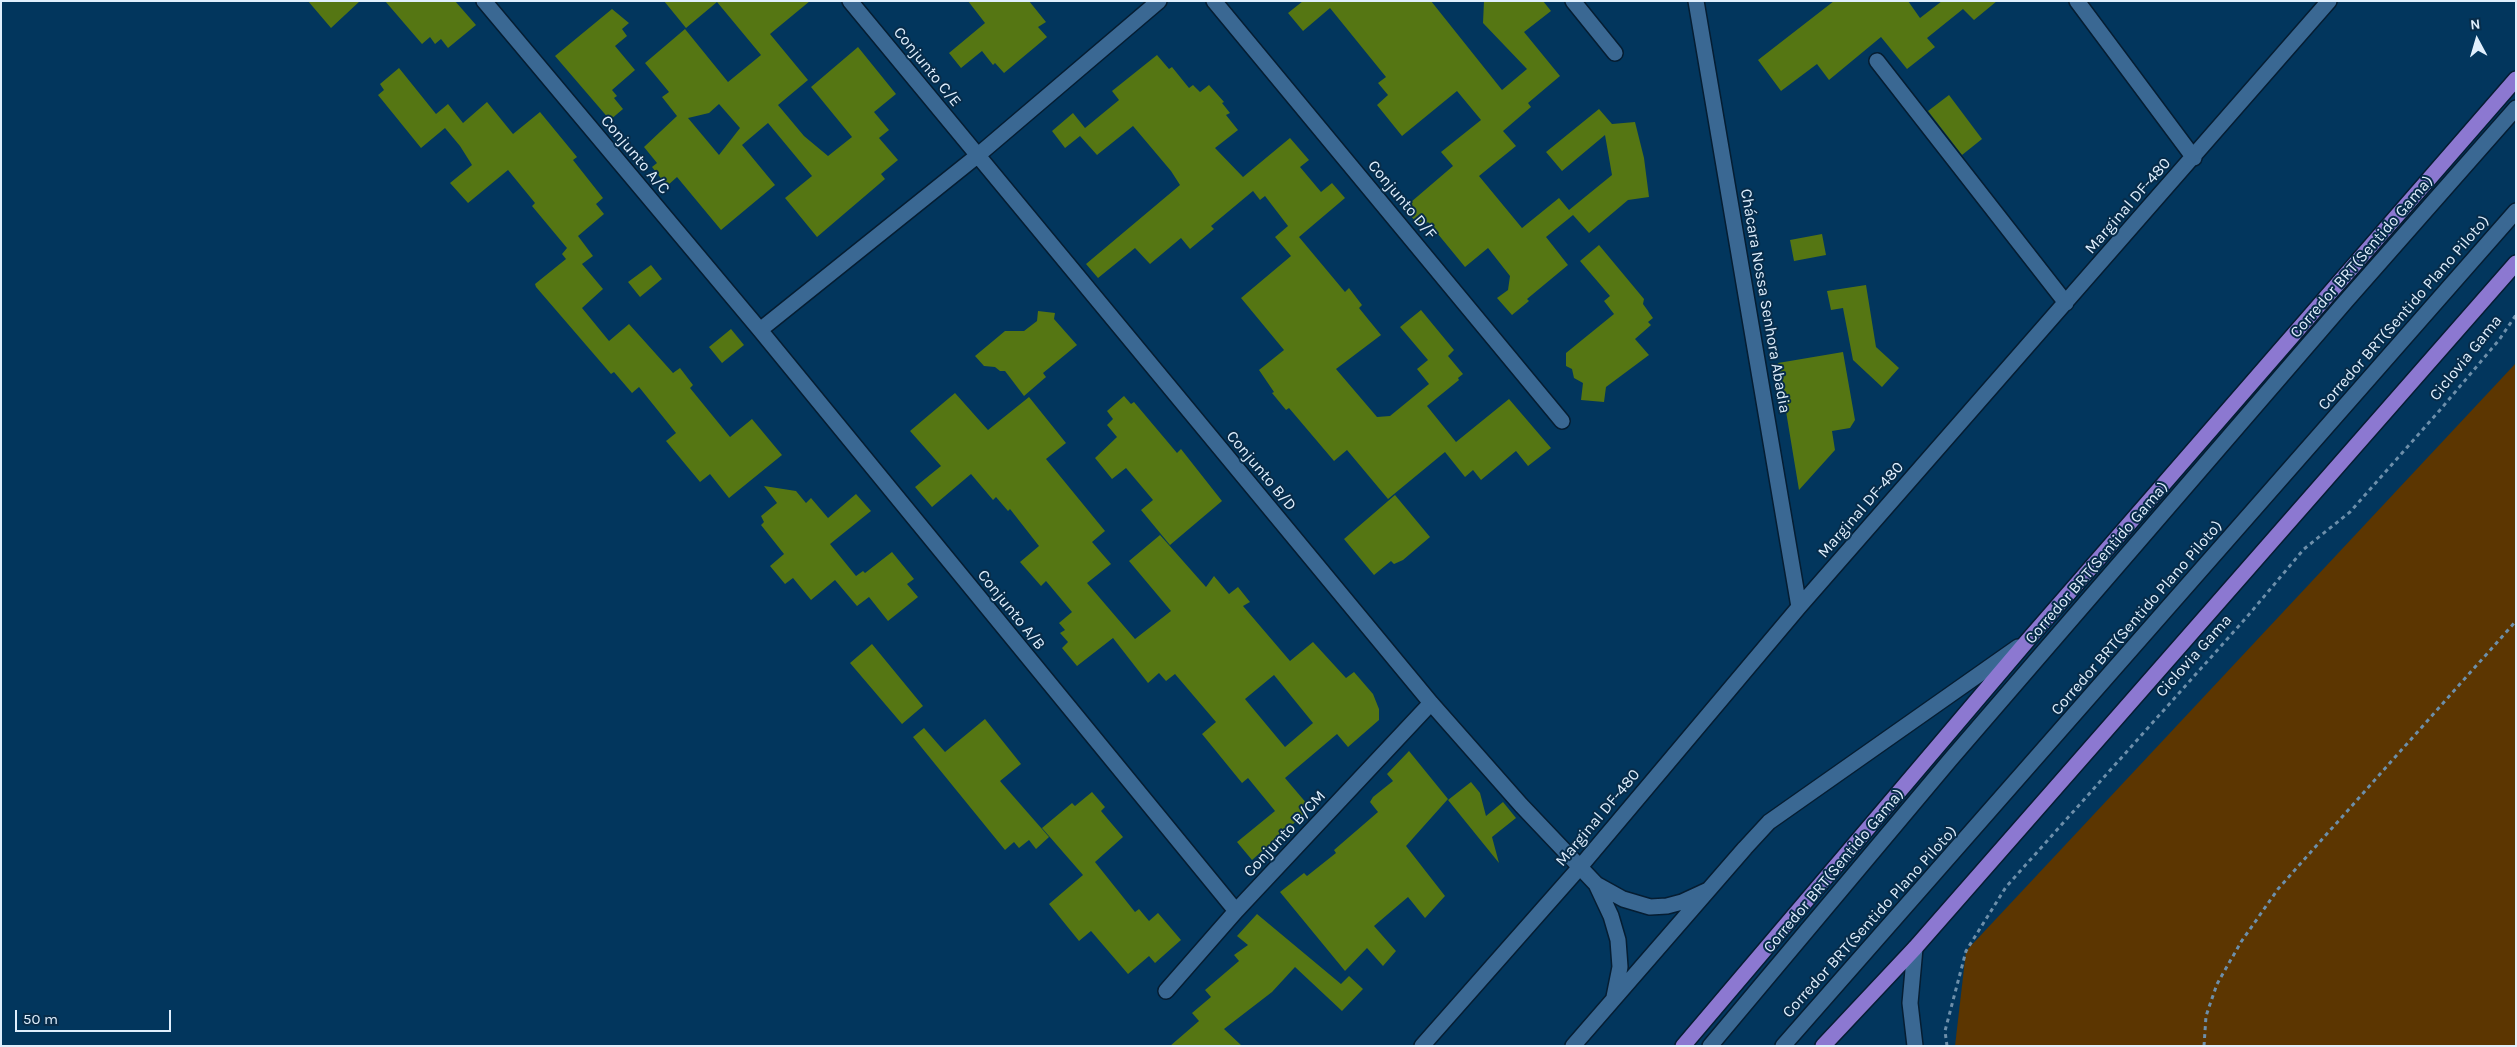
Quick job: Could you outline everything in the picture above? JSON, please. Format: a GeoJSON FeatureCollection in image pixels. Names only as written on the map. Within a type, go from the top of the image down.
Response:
{"type":"FeatureCollection","features":[{"type":"Feature","properties":{"kind":"main road"},"geometry":{"type":"LineString","coordinates":[[1683,1046],[2028,640],[2516,80]]}},
{"type":"Feature","properties":{"kind":"main road"},"geometry":{"type":"LineString","coordinates":[[1823,1046],[1915,948],[2516,263]]}},
{"type":"Feature","properties":{"kind":"street","name":"Conjunto A/C"},"geometry":{"type":"LineString","coordinates":[[484,1],[760,330]]}},
{"type":"Feature","properties":{"kind":"street","name":"Conjunto C/E"},"geometry":{"type":"LineString","coordinates":[[850,1],[977,156]]}},
{"type":"Feature","properties":{"kind":"street"},"geometry":{"type":"LineString","coordinates":[[760,330],[977,156],[1159,1]]}},
{"type":"Feature","properties":{"kind":"street","name":"Conjunto D/F"},"geometry":{"type":"LineString","coordinates":[[1214,1],[1562,421]]}},
{"type":"Feature","properties":{"kind":"street"},"geometry":{"type":"LineString","coordinates":[[1573,1],[1616,53]]}},
{"type":"Feature","properties":{"kind":"street","name":"Chácara Nossa Senhora Abadia"},"geometry":{"type":"LineString","coordinates":[[1696,1],[1799,607]]}},
{"type":"Feature","properties":{"kind":"street"},"geometry":{"type":"LineString","coordinates":[[2076,1],[2194,158]]}},
{"type":"Feature","properties":{"kind":"street","name":"Marginal DF-480"},"geometry":{"type":"LineString","coordinates":[[1422,1046],[1580,867],[1799,607],[2194,158],[2329,1]]}},
{"type":"Feature","properties":{"kind":"street"},"geometry":{"type":"LineString","coordinates":[[1877,61],[2066,303]]}},
{"type":"Feature","properties":{"kind":"street","name":"Corredor BRT(Sentido Gama)"},"geometry":{"type":"LineString","coordinates":[[1710,1046],[1957,753],[2516,108]]}},
{"type":"Feature","properties":{"kind":"street","name":"Conjunto B/D"},"geometry":{"type":"LineString","coordinates":[[977,156],[1431,704],[1521,805],[1596,884]]}},
{"type":"Feature","properties":{"kind":"street","name":"Corredor BRT(Sentido Plano Piloto)"},"geometry":{"type":"LineString","coordinates":[[1783,1046],[2516,212]]}},
{"type":"Feature","properties":{"kind":"street","name":"Conjunto A/B"},"geometry":{"type":"LineString","coordinates":[[760,330],[1236,911]]}},
{"type":"Feature","properties":{"kind":"street"},"geometry":{"type":"LineString","coordinates":[[1572,1046],[1757,835],[1789,807],[1847,770],[2028,640]]}},
{"type":"Feature","properties":{"kind":"street","name":"Conjunto B/CM"},"geometry":{"type":"LineString","coordinates":[[1166,991],[1236,911],[1431,704]]}},
{"type":"Feature","properties":{"kind":"street"},"geometry":{"type":"LineString","coordinates":[[1596,884],[1623,899],[1650,907],[1682,902],[1708,890]]}},
{"type":"Feature","properties":{"kind":"street"},"geometry":{"type":"LineString","coordinates":[[1596,884],[1611,916],[1618,940],[1620,967],[1612,1001]]}},
{"type":"Feature","properties":{"kind":"street"},"geometry":{"type":"LineString","coordinates":[[1915,948],[1910,1003],[1915,1046]]}},
{"type":"Feature","properties":{"kind":"path","name":"Ciclovia Gama"},"geometry":{"type":"LineString","coordinates":[[1946,1046],[1945,1032],[1966,951],[2006,887],[2246,618],[2304,549],[2350,512],[2499,340],[2516,315]]}},
{"type":"Feature","properties":{"kind":"path"},"geometry":{"type":"LineString","coordinates":[[2204,1046],[2206,1016],[2217,984],[2241,942],[2278,889],[2516,621]]}},
{"type":"Feature","properties":{"kind":"shaded area"},"geometry":{"type":"Polygon","coordinates":[[[2516,363],[2516,1046],[1955,1046],[1966,951],[2516,363]]]}},
{"type":"Feature","properties":{"kind":"building"},"geometry":{"type":"Polygon","coordinates":[[[308,1],[360,1],[331,28],[308,1]]]}},
{"type":"Feature","properties":{"kind":"building"},"geometry":{"type":"Polygon","coordinates":[[[385,1],[455,1],[476,25],[448,48],[441,39],[435,44],[430,37],[422,44],[385,1]]]}},
{"type":"Feature","properties":{"kind":"building"},"geometry":{"type":"Polygon","coordinates":[[[664,1],[810,1],[770,34],[808,80],[778,105],[804,136],[828,156],[852,137],[811,87],[858,47],[896,94],[874,112],[889,130],[879,138],[898,160],[881,174],[885,179],[817,237],[785,198],[812,176],[768,123],[742,145],[775,185],[721,230],[677,177],[667,186],[652,167],[657,163],[644,147],[677,116],[662,97],[669,92],[645,63],[685,29],[728,82],[761,55],[717,2],[686,28],[664,1]],[[719,104],[709,113],[688,118],[719,155],[740,128],[719,104]]]}},
{"type":"Feature","properties":{"kind":"building"},"geometry":{"type":"Polygon","coordinates":[[[968,1],[1029,1],[1046,22],[1038,27],[1047,37],[1004,73],[995,63],[993,65],[982,51],[961,68],[949,53],[985,23],[968,1]]]}},
{"type":"Feature","properties":{"kind":"building"},"geometry":{"type":"Polygon","coordinates":[[[1303,1],[1431,1],[1502,90],[1527,69],[1483,23],[1484,1],[1543,1],[1551,11],[1524,32],[1560,76],[1528,103],[1531,107],[1503,131],[1516,146],[1479,176],[1522,228],[1559,198],[1569,210],[1612,175],[1605,135],[1562,171],[1546,152],[1599,109],[1612,124],[1635,122],[1644,158],[1649,197],[1628,200],[1589,233],[1573,215],[1546,237],[1568,265],[1527,299],[1529,301],[1512,315],[1497,298],[1508,290],[1510,276],[1488,248],[1465,267],[1428,222],[1421,228],[1404,208],[1453,166],[1441,152],[1481,120],[1457,91],[1402,136],[1377,105],[1388,95],[1378,83],[1386,77],[1330,8],[1303,31],[1288,13],[1303,1]]]}},
{"type":"Feature","properties":{"kind":"building"},"geometry":{"type":"Polygon","coordinates":[[[1834,1],[1908,1],[1920,18],[1942,1],[1997,1],[1974,20],[1963,9],[1927,38],[1935,47],[1907,69],[1881,37],[1829,80],[1817,64],[1781,91],[1758,60],[1834,1]]]}},
{"type":"Feature","properties":{"kind":"building"},"geometry":{"type":"Polygon","coordinates":[[[612,9],[629,23],[622,29],[627,36],[615,46],[635,70],[612,90],[617,96],[614,98],[623,109],[610,120],[555,56],[612,9]]]}},
{"type":"Feature","properties":{"kind":"building"},"geometry":{"type":"Polygon","coordinates":[[[1157,55],[1169,69],[1172,67],[1189,88],[1193,85],[1200,92],[1209,85],[1224,102],[1222,103],[1230,113],[1226,115],[1238,130],[1215,148],[1243,177],[1290,138],[1309,160],[1300,167],[1321,192],[1332,183],[1345,198],[1299,237],[1345,292],[1349,288],[1362,305],[1359,308],[1381,335],[1336,369],[1377,417],[1390,416],[1429,384],[1417,369],[1428,360],[1400,327],[1421,310],[1454,350],[1448,356],[1463,374],[1458,378],[1459,380],[1427,406],[1456,442],[1509,399],[1551,448],[1528,466],[1516,451],[1481,480],[1473,470],[1465,477],[1445,452],[1388,499],[1347,450],[1334,461],[1289,408],[1286,410],[1272,393],[1274,392],[1259,370],[1284,350],[1241,298],[1291,256],[1275,237],[1288,226],[1265,196],[1260,200],[1253,191],[1211,226],[1214,229],[1190,249],[1181,238],[1150,264],[1135,248],[1098,278],[1086,264],[1180,185],[1171,171],[1133,126],[1097,155],[1080,136],[1065,148],[1052,131],[1073,113],[1085,128],[1119,100],[1112,91],[1157,55]]]}},
{"type":"Feature","properties":{"kind":"building"},"geometry":{"type":"Polygon","coordinates":[[[399,68],[436,114],[448,104],[463,123],[487,102],[513,134],[540,112],[577,157],[573,160],[603,198],[596,204],[604,214],[578,236],[593,256],[582,264],[603,289],[582,308],[609,341],[629,324],[673,373],[680,368],[693,385],[690,388],[730,437],[752,419],[782,455],[729,498],[710,474],[700,482],[666,441],[676,433],[639,387],[632,393],[614,372],[611,374],[536,287],[535,284],[566,259],[562,254],[567,248],[532,206],[535,203],[508,170],[468,203],[450,183],[472,165],[460,146],[445,128],[421,148],[378,95],[384,90],[380,84],[399,68]]]}},
{"type":"Feature","properties":{"kind":"building"},"geometry":{"type":"Polygon","coordinates":[[[1949,95],[1982,139],[1962,155],[1928,111],[1949,95]]]}},
{"type":"Feature","properties":{"kind":"building"},"geometry":{"type":"Polygon","coordinates":[[[1822,234],[1826,255],[1794,261],[1790,240],[1822,234]]]}},
{"type":"Feature","properties":{"kind":"building"},"geometry":{"type":"Polygon","coordinates":[[[1599,245],[1644,299],[1643,304],[1653,318],[1648,322],[1651,325],[1635,339],[1649,355],[1606,387],[1604,402],[1581,400],[1583,383],[1574,378],[1572,369],[1566,366],[1566,353],[1614,314],[1604,301],[1610,296],[1580,261],[1599,245]]]}},
{"type":"Feature","properties":{"kind":"building"},"geometry":{"type":"Polygon","coordinates":[[[651,265],[662,279],[640,297],[628,282],[651,265]]]}},
{"type":"Feature","properties":{"kind":"building"},"geometry":{"type":"Polygon","coordinates":[[[1866,285],[1876,347],[1899,368],[1882,387],[1853,360],[1843,308],[1831,310],[1827,291],[1866,285]]]}},
{"type":"Feature","properties":{"kind":"building"},"geometry":{"type":"Polygon","coordinates":[[[1038,311],[1055,313],[1054,319],[1077,345],[1043,373],[1046,377],[1024,396],[1005,371],[1000,371],[995,367],[984,366],[975,356],[1005,331],[1024,331],[1037,321],[1038,311]]]}},
{"type":"Feature","properties":{"kind":"building"},"geometry":{"type":"Polygon","coordinates":[[[731,329],[744,345],[722,363],[709,347],[731,329]]]}},
{"type":"Feature","properties":{"kind":"building"},"geometry":{"type":"Polygon","coordinates":[[[1843,352],[1855,420],[1850,428],[1832,431],[1835,450],[1799,490],[1778,363],[1843,352]]]}},
{"type":"Feature","properties":{"kind":"building"},"geometry":{"type":"Polygon","coordinates":[[[955,393],[988,430],[1029,397],[1066,443],[1046,459],[1105,531],[1092,542],[1111,564],[1087,583],[1135,639],[1171,611],[1129,561],[1160,535],[1206,587],[1214,576],[1229,594],[1238,587],[1250,602],[1243,606],[1290,661],[1313,642],[1346,678],[1354,672],[1373,694],[1379,709],[1379,720],[1348,747],[1337,734],[1285,778],[1308,805],[1306,806],[1309,810],[1252,860],[1237,842],[1275,811],[1248,778],[1242,783],[1202,734],[1216,722],[1175,674],[1166,681],[1159,673],[1148,683],[1113,638],[1077,666],[1062,648],[1068,642],[1060,633],[1065,630],[1059,623],[1072,612],[1046,581],[1041,586],[1020,562],[1039,546],[1010,509],[1008,511],[996,497],[993,500],[971,474],[932,507],[915,487],[941,466],[910,431],[955,393]],[[1274,675],[1245,699],[1285,747],[1313,723],[1274,675]]]}},
{"type":"Feature","properties":{"kind":"building"},"geometry":{"type":"Polygon","coordinates":[[[1124,396],[1131,404],[1134,402],[1177,453],[1181,449],[1222,501],[1170,545],[1141,510],[1153,500],[1126,468],[1112,479],[1095,458],[1117,437],[1107,425],[1113,419],[1107,411],[1124,396]]]}},
{"type":"Feature","properties":{"kind":"building"},"geometry":{"type":"Polygon","coordinates":[[[764,486],[796,491],[806,503],[811,498],[828,518],[856,494],[871,511],[830,544],[856,576],[863,571],[865,573],[892,552],[914,579],[907,584],[918,597],[888,621],[869,597],[857,606],[835,580],[811,600],[793,578],[785,584],[770,566],[784,554],[761,525],[764,522],[761,516],[777,503],[764,486]]]}},
{"type":"Feature","properties":{"kind":"building"},"geometry":{"type":"Polygon","coordinates":[[[1395,495],[1430,537],[1403,560],[1394,564],[1391,561],[1374,575],[1344,539],[1395,495]]]}},
{"type":"Feature","properties":{"kind":"building"},"geometry":{"type":"Polygon","coordinates":[[[872,644],[923,706],[902,724],[850,663],[872,644]]]}},
{"type":"Feature","properties":{"kind":"building"},"geometry":{"type":"Polygon","coordinates":[[[985,719],[1021,764],[1000,781],[1049,837],[1036,849],[1029,840],[1019,848],[1014,842],[1005,850],[913,737],[924,728],[945,752],[985,719]]]}},
{"type":"Feature","properties":{"kind":"building"},"geometry":{"type":"Polygon","coordinates":[[[1409,751],[1448,799],[1406,846],[1445,896],[1425,918],[1408,897],[1374,926],[1396,951],[1383,966],[1367,948],[1345,971],[1280,892],[1304,873],[1307,876],[1336,853],[1334,850],[1378,812],[1370,802],[1373,797],[1393,781],[1387,774],[1409,751]]]}},
{"type":"Feature","properties":{"kind":"building"},"geometry":{"type":"Polygon","coordinates":[[[1471,782],[1480,793],[1486,816],[1503,802],[1516,818],[1492,837],[1499,863],[1448,800],[1471,782]]]}},
{"type":"Feature","properties":{"kind":"building"},"geometry":{"type":"Polygon","coordinates":[[[1092,792],[1105,807],[1101,811],[1123,837],[1095,862],[1135,912],[1139,909],[1149,921],[1158,913],[1181,940],[1155,963],[1149,956],[1128,974],[1091,931],[1079,941],[1049,904],[1083,875],[1042,828],[1072,803],[1075,806],[1092,792]]]}},
{"type":"Feature","properties":{"kind":"building"},"geometry":{"type":"Polygon","coordinates":[[[1257,914],[1341,984],[1349,976],[1363,989],[1342,1011],[1295,967],[1272,992],[1224,1029],[1242,1046],[1170,1046],[1199,1021],[1192,1013],[1211,997],[1205,990],[1239,961],[1234,955],[1248,945],[1237,936],[1257,914]]]}}]}
